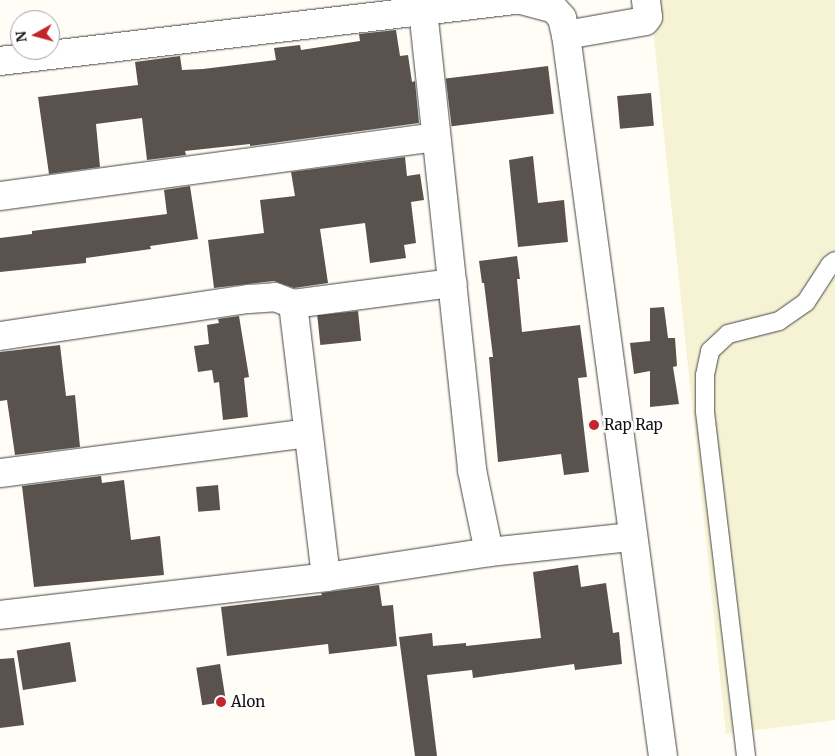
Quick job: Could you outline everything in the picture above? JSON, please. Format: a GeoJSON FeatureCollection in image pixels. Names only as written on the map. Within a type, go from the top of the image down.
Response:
{"type":"FeatureCollection","features":[{"type":"Feature","properties":{"kind":"street"},"geometry":{"type":"LineString","coordinates":[[0,61],[515,0]]}},
{"type":"Feature","properties":{"kind":"street"},"geometry":{"type":"LineString","coordinates":[[521,0],[554,9],[562,18],[566,35],[662,756]]}},
{"type":"Feature","properties":{"kind":"street"},"geometry":{"type":"LineString","coordinates":[[566,35],[645,21],[648,17],[646,0]]}},
{"type":"Feature","properties":{"kind":"street"},"geometry":{"type":"LineString","coordinates":[[423,10],[472,470],[489,552]]}},
{"type":"Feature","properties":{"kind":"street"},"geometry":{"type":"LineString","coordinates":[[0,196],[436,137]]}},
{"type":"Feature","properties":{"kind":"street"},"geometry":{"type":"LineString","coordinates":[[0,336],[249,299],[275,296],[293,304],[453,283]]}},
{"type":"Feature","properties":{"kind":"street"},"geometry":{"type":"LineString","coordinates":[[293,304],[307,433],[326,577]]}},
{"type":"Feature","properties":{"kind":"street"},"geometry":{"type":"LineString","coordinates":[[0,473],[307,433]]}},
{"type":"Feature","properties":{"kind":"street"},"geometry":{"type":"LineString","coordinates":[[0,615],[326,577],[489,552],[632,537]]}},
{"type":"Feature","properties":{"kind":"lane"},"geometry":{"type":"LineString","coordinates":[[746,756],[705,410],[705,375],[710,351],[728,334],[779,321],[806,302],[830,265],[835,261]]}},
{"type":"Feature","properties":{"kind":"shaded area"},"geometry":{"type":"Polygon","coordinates":[[[650,0],[835,0],[835,720],[726,734],[650,0]]]}},
{"type":"Feature","properties":{"kind":"building"},"geometry":{"type":"Polygon","coordinates":[[[396,30],[400,56],[408,55],[412,82],[415,81],[419,123],[250,146],[250,144],[185,151],[186,155],[147,160],[142,118],[96,124],[100,167],[49,174],[38,97],[138,85],[135,62],[180,56],[182,70],[203,69],[276,60],[274,48],[300,45],[301,50],[360,41],[359,34],[396,30]]]}},
{"type":"Feature","properties":{"kind":"building"},"geometry":{"type":"Polygon","coordinates":[[[548,66],[554,114],[452,126],[446,79],[548,66]]]}},
{"type":"Feature","properties":{"kind":"building"},"geometry":{"type":"Polygon","coordinates":[[[651,93],[654,126],[620,129],[617,96],[651,93]]]}},
{"type":"Feature","properties":{"kind":"building"},"geometry":{"type":"Polygon","coordinates":[[[533,156],[538,203],[564,200],[568,242],[518,247],[509,160],[533,156]]]}},
{"type":"Feature","properties":{"kind":"building"},"geometry":{"type":"Polygon","coordinates":[[[405,157],[407,176],[420,174],[424,200],[411,202],[416,243],[404,245],[406,258],[370,263],[365,223],[320,229],[328,283],[294,288],[274,281],[214,288],[208,240],[264,233],[260,200],[295,196],[291,172],[405,157]]]}},
{"type":"Feature","properties":{"kind":"building"},"geometry":{"type":"Polygon","coordinates":[[[190,186],[198,239],[150,246],[151,249],[86,258],[86,263],[0,272],[0,238],[32,234],[32,231],[167,214],[164,190],[190,186]]]}},
{"type":"Feature","properties":{"kind":"building"},"geometry":{"type":"Polygon","coordinates":[[[517,256],[520,279],[517,279],[522,332],[580,325],[587,377],[578,378],[589,472],[564,475],[561,454],[498,462],[489,357],[493,357],[484,283],[482,283],[479,261],[517,256]]]}},
{"type":"Feature","properties":{"kind":"building"},"geometry":{"type":"Polygon","coordinates":[[[664,307],[668,338],[675,338],[677,366],[673,367],[679,404],[650,407],[650,371],[634,374],[630,343],[650,341],[650,308],[664,307]]]}},
{"type":"Feature","properties":{"kind":"building"},"geometry":{"type":"Polygon","coordinates":[[[358,311],[361,341],[320,345],[317,315],[358,311]]]}},
{"type":"Feature","properties":{"kind":"building"},"geometry":{"type":"Polygon","coordinates":[[[239,316],[249,377],[244,378],[248,417],[223,420],[219,382],[214,383],[212,370],[198,372],[194,346],[209,344],[207,325],[219,323],[218,319],[239,316]]]}},
{"type":"Feature","properties":{"kind":"building"},"geometry":{"type":"Polygon","coordinates":[[[60,345],[66,396],[75,395],[80,447],[15,455],[7,400],[0,401],[0,352],[60,345]]]}},
{"type":"Feature","properties":{"kind":"building"},"geometry":{"type":"Polygon","coordinates":[[[101,476],[102,483],[124,480],[131,540],[160,536],[164,575],[34,587],[22,486],[101,476]]]}},
{"type":"Feature","properties":{"kind":"building"},"geometry":{"type":"Polygon","coordinates":[[[218,485],[220,510],[198,512],[196,487],[218,485]]]}},
{"type":"Feature","properties":{"kind":"building"},"geometry":{"type":"Polygon","coordinates":[[[578,565],[581,587],[606,583],[613,633],[619,632],[622,664],[575,670],[574,664],[473,678],[472,670],[427,675],[437,756],[415,756],[399,637],[432,633],[433,646],[466,643],[466,646],[541,638],[533,572],[578,565]]]}},
{"type":"Feature","properties":{"kind":"building"},"geometry":{"type":"Polygon","coordinates":[[[379,585],[382,606],[393,605],[397,646],[329,654],[328,644],[227,656],[221,607],[322,595],[321,593],[379,585]]]}},
{"type":"Feature","properties":{"kind":"building"},"geometry":{"type":"Polygon","coordinates":[[[70,642],[76,682],[23,690],[17,650],[70,642]]]}},
{"type":"Feature","properties":{"kind":"building"},"geometry":{"type":"Polygon","coordinates":[[[14,658],[24,725],[0,728],[0,659],[14,658]]]}},
{"type":"Feature","properties":{"kind":"building"},"geometry":{"type":"Polygon","coordinates":[[[220,664],[226,702],[202,705],[196,668],[220,664]]]}},
{"type":"Feature","properties":{"kind":"place","name":"Rap Rap"},"geometry":{"type":"Point","coordinates":[594,425]}},
{"type":"Feature","properties":{"kind":"place","name":"Alon"},"geometry":{"type":"Point","coordinates":[221,702]}}]}
